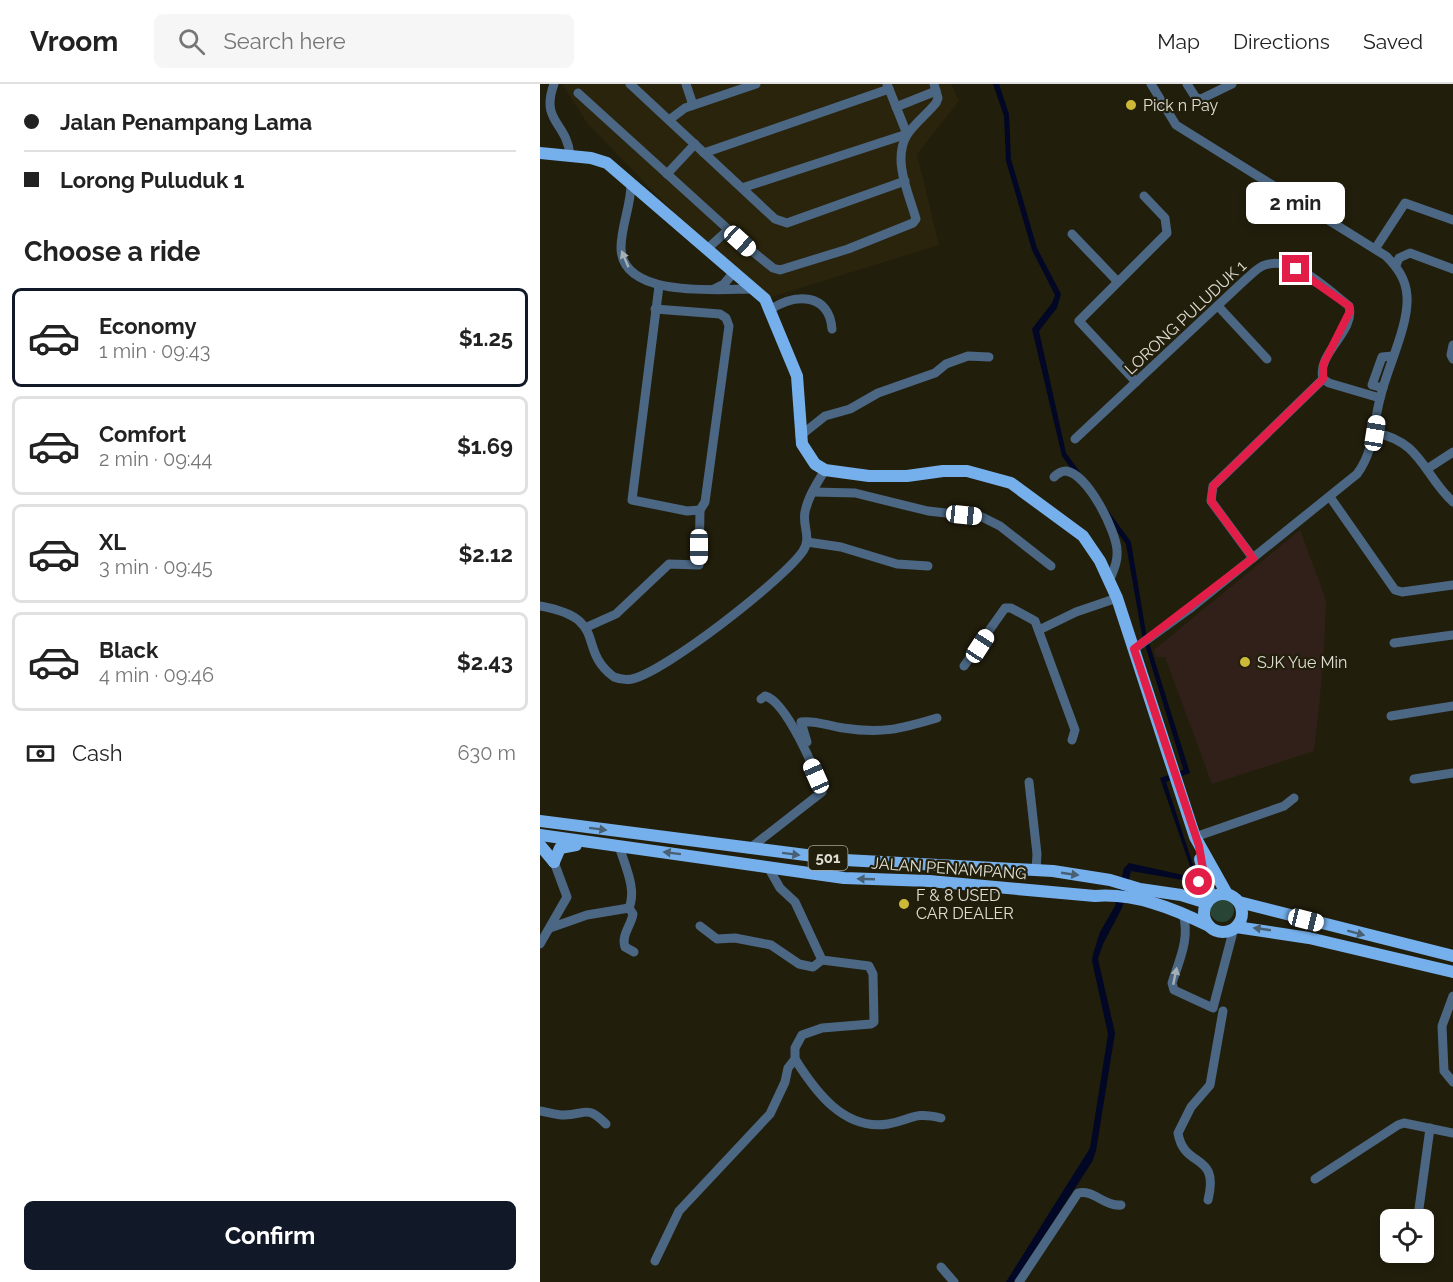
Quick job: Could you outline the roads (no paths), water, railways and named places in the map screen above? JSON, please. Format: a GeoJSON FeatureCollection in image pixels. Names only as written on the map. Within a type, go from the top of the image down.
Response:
{"type":"FeatureCollection","features":[{"type":"Feature","properties":{"kind":"main road"},"geometry":{"type":"LineString","coordinates":[[540,153],[570,155],[607,163],[754,289],[771,309],[797,376],[800,435],[809,458],[825,470],[869,476],[907,476],[954,470],[981,473],[1011,483],[1027,492],[1083,536],[1100,561],[1117,598],[1197,842],[1209,900],[1204,914],[1209,926],[1221,932],[1235,927],[1299,936],[1447,971]]}},
{"type":"Feature","properties":{"kind":"main road","name":"JALAN PENAMPANG"},"geometry":{"type":"LineString","coordinates":[[540,821],[846,860],[1036,870],[1117,882],[1136,894],[1209,926]]}},
{"type":"Feature","properties":{"kind":"main road","name":"JALAN PENAMPANG"},"geometry":{"type":"LineString","coordinates":[[540,835],[844,878],[929,881],[1095,896],[1181,895],[1209,900]]}},
{"type":"Feature","properties":{"kind":"main road"},"geometry":{"type":"LineString","coordinates":[[540,845],[554,862],[560,848],[588,842]]}},
{"type":"Feature","properties":{"kind":"main road"},"geometry":{"type":"LineString","coordinates":[[1197,842],[1227,894],[1239,902],[1453,957]]}},
{"type":"Feature","properties":{"kind":"main road"},"geometry":{"type":"LineString","coordinates":[[1181,895],[1196,885],[1203,869]]}},
{"type":"Feature","properties":{"kind":"main road"},"geometry":{"type":"LineString","coordinates":[[1209,900],[1227,894]]}},
{"type":"Feature","properties":{"kind":"main road"},"geometry":{"type":"LineString","coordinates":[[1235,927],[1242,915],[1239,902]]}},
{"type":"Feature","properties":{"kind":"street"},"geometry":{"type":"LineString","coordinates":[[554,84],[548,102],[550,115],[569,143],[570,155]]}},
{"type":"Feature","properties":{"kind":"street"},"geometry":{"type":"LineString","coordinates":[[630,84],[775,219],[787,223],[905,182]]}},
{"type":"Feature","properties":{"kind":"street"},"geometry":{"type":"LineString","coordinates":[[686,84],[693,105]]}},
{"type":"Feature","properties":{"kind":"street"},"geometry":{"type":"LineString","coordinates":[[669,120],[679,111],[693,105],[756,84]]}},
{"type":"Feature","properties":{"kind":"street"},"geometry":{"type":"LineString","coordinates":[[1134,649],[1330,497],[1362,466],[1375,433],[1381,393],[1407,302],[1404,281],[1396,265],[1375,249],[1176,125],[1150,84]]}},
{"type":"Feature","properties":{"kind":"street"},"geometry":{"type":"LineString","coordinates":[[1187,84],[1196,98],[1201,99],[1232,84]]}},
{"type":"Feature","properties":{"kind":"street"},"geometry":{"type":"LineString","coordinates":[[704,153],[888,86],[907,134]]}},
{"type":"Feature","properties":{"kind":"street"},"geometry":{"type":"LineString","coordinates":[[578,93],[773,268],[790,269],[909,227],[916,219],[905,182],[901,148],[907,134],[936,103],[935,87],[896,107]]}},
{"type":"Feature","properties":{"kind":"street"},"geometry":{"type":"LineString","coordinates":[[742,188],[907,134]]}},
{"type":"Feature","properties":{"kind":"street"},"geometry":{"type":"LineString","coordinates":[[667,174],[694,144]]}},
{"type":"Feature","properties":{"kind":"street"},"geometry":{"type":"LineString","coordinates":[[631,184],[628,215],[622,237],[624,260],[630,269],[659,286],[712,290],[754,289]]}},
{"type":"Feature","properties":{"kind":"street"},"geometry":{"type":"LineString","coordinates":[[628,215],[645,196]]}},
{"type":"Feature","properties":{"kind":"street"},"geometry":{"type":"LineString","coordinates":[[1136,382],[1080,324],[1081,318],[1167,233],[1165,218],[1144,196]]}},
{"type":"Feature","properties":{"kind":"street"},"geometry":{"type":"LineString","coordinates":[[1375,249],[1405,203],[1453,220]]}},
{"type":"Feature","properties":{"kind":"street"},"geometry":{"type":"LineString","coordinates":[[708,248],[728,230]]}},
{"type":"Feature","properties":{"kind":"street"},"geometry":{"type":"LineString","coordinates":[[1072,234],[1117,281]]}},
{"type":"Feature","properties":{"kind":"street"},"geometry":{"type":"LineString","coordinates":[[1396,265],[1399,258],[1410,254],[1453,269]]}},
{"type":"Feature","properties":{"kind":"street","name":"LORONG PULUDUK 1"},"geometry":{"type":"LineString","coordinates":[[1075,439],[1263,265],[1284,264],[1310,278],[1349,306],[1350,311],[1323,365],[1323,379]]}},
{"type":"Feature","properties":{"kind":"street"},"geometry":{"type":"LineString","coordinates":[[712,290],[724,284],[734,272]]}},
{"type":"Feature","properties":{"kind":"street"},"geometry":{"type":"LineString","coordinates":[[659,286],[632,500],[687,511],[700,510]]}},
{"type":"Feature","properties":{"kind":"street"},"geometry":{"type":"LineString","coordinates":[[771,309],[780,303],[796,299],[819,302],[828,310],[832,329]]}},
{"type":"Feature","properties":{"kind":"street"},"geometry":{"type":"LineString","coordinates":[[1218,306],[1267,359]]}},
{"type":"Feature","properties":{"kind":"street"},"geometry":{"type":"LineString","coordinates":[[588,627],[616,614],[669,564],[699,565],[700,510],[705,502],[729,326],[726,318],[720,314],[656,309]]}},
{"type":"Feature","properties":{"kind":"street"},"geometry":{"type":"LineString","coordinates":[[1453,345],[1450,355],[1453,359]]}},
{"type":"Feature","properties":{"kind":"street"},"geometry":{"type":"LineString","coordinates":[[800,435],[825,416],[850,409],[878,393],[934,373],[946,364],[968,356],[989,357]]}},
{"type":"Feature","properties":{"kind":"street"},"geometry":{"type":"LineString","coordinates":[[1253,558],[1211,501],[1210,494],[1213,486],[1323,379],[1329,383],[1381,393]]}},
{"type":"Feature","properties":{"kind":"street"},"geometry":{"type":"LineString","coordinates":[[1375,433],[1400,440],[1453,502]]}},
{"type":"Feature","properties":{"kind":"street"},"geometry":{"type":"LineString","coordinates":[[1427,469],[1453,452]]}},
{"type":"Feature","properties":{"kind":"street"},"geometry":{"type":"LineString","coordinates":[[540,606],[561,610],[576,617],[588,627],[593,644],[609,673],[619,679],[632,679],[680,652],[782,575],[807,542],[804,515],[825,470]]}},
{"type":"Feature","properties":{"kind":"street"},"geometry":{"type":"LineString","coordinates":[[1054,477],[1060,472],[1069,472],[1087,488],[1112,529],[1117,560],[1109,582]]}},
{"type":"Feature","properties":{"kind":"street"},"geometry":{"type":"LineString","coordinates":[[813,492],[855,493],[928,511],[982,517],[1000,526],[1051,566]]}},
{"type":"Feature","properties":{"kind":"street"},"geometry":{"type":"LineString","coordinates":[[1330,497],[1395,590],[1402,592],[1453,585]]}},
{"type":"Feature","properties":{"kind":"street"},"geometry":{"type":"LineString","coordinates":[[807,542],[841,547],[897,564],[928,566]]}},
{"type":"Feature","properties":{"kind":"street"},"geometry":{"type":"LineString","coordinates":[[1039,630],[1076,612],[1117,598]]}},
{"type":"Feature","properties":{"kind":"street"},"geometry":{"type":"LineString","coordinates":[[964,666],[1008,607],[1035,621],[1074,730],[1072,740]]}},
{"type":"Feature","properties":{"kind":"street"},"geometry":{"type":"LineString","coordinates":[[1394,643],[1453,635]]}},
{"type":"Feature","properties":{"kind":"street"},"geometry":{"type":"LineString","coordinates":[[749,849],[822,792],[784,712],[770,697],[765,696],[761,699]]}},
{"type":"Feature","properties":{"kind":"street"},"geometry":{"type":"LineString","coordinates":[[1391,716],[1453,706]]}},
{"type":"Feature","properties":{"kind":"street"},"geometry":{"type":"LineString","coordinates":[[820,784],[820,775],[801,722],[811,721],[842,728],[887,732],[937,718]]}},
{"type":"Feature","properties":{"kind":"street"},"geometry":{"type":"LineString","coordinates":[[1414,779],[1453,773]]}},
{"type":"Feature","properties":{"kind":"street"},"geometry":{"type":"LineString","coordinates":[[1029,782],[1037,854],[1036,870]]}},
{"type":"Feature","properties":{"kind":"street"},"geometry":{"type":"LineString","coordinates":[[1197,842],[1284,806],[1293,798]]}},
{"type":"Feature","properties":{"kind":"street"},"geometry":{"type":"LineString","coordinates":[[619,846],[630,881],[632,900],[628,908]]}},
{"type":"Feature","properties":{"kind":"street"},"geometry":{"type":"LineString","coordinates":[[540,944],[567,897],[554,862]]}},
{"type":"Feature","properties":{"kind":"street"},"geometry":{"type":"LineString","coordinates":[[768,867],[780,888],[795,902],[822,960]]}},
{"type":"Feature","properties":{"kind":"street"},"geometry":{"type":"LineString","coordinates":[[550,928],[587,915],[628,908]]}},
{"type":"Feature","properties":{"kind":"street"},"geometry":{"type":"LineString","coordinates":[[628,908],[633,914],[623,939],[625,947],[634,952]]}},
{"type":"Feature","properties":{"kind":"street"},"geometry":{"type":"LineString","coordinates":[[1183,913],[1187,929],[1186,941],[1172,983],[1174,990],[1218,1010]]}},
{"type":"Feature","properties":{"kind":"street"},"geometry":{"type":"LineString","coordinates":[[700,926],[717,939],[735,938],[771,945],[799,964],[813,967],[822,960],[869,966],[873,974],[874,1022],[822,1028],[802,1035],[795,1048],[795,1059],[817,1091],[842,1115],[851,1119],[875,1124],[889,1124],[911,1115],[941,1118]]}},
{"type":"Feature","properties":{"kind":"street"},"geometry":{"type":"LineString","coordinates":[[1208,1200],[1211,1172],[1206,1165],[1192,1157],[1184,1148],[1178,1133],[1191,1107],[1210,1085],[1218,1010],[1235,927]]}},
{"type":"Feature","properties":{"kind":"street"},"geometry":{"type":"LineString","coordinates":[[1447,971],[1453,980]]}},
{"type":"Feature","properties":{"kind":"street"},"geometry":{"type":"LineString","coordinates":[[1453,996],[1442,1026],[1444,1071],[1453,1082]]}},
{"type":"Feature","properties":{"kind":"street"},"geometry":{"type":"LineString","coordinates":[[655,1261],[679,1211],[770,1114],[785,1082],[788,1068],[795,1059]]}},
{"type":"Feature","properties":{"kind":"street"},"geometry":{"type":"LineString","coordinates":[[540,1111],[565,1115],[586,1110],[595,1113],[606,1124]]}},
{"type":"Feature","properties":{"kind":"street"},"geometry":{"type":"LineString","coordinates":[[1315,1179],[1404,1123],[1453,1133]]}},
{"type":"Feature","properties":{"kind":"street"},"geometry":{"type":"LineString","coordinates":[[1419,1209],[1430,1128]]}},
{"type":"Feature","properties":{"kind":"street"},"geometry":{"type":"LineString","coordinates":[[1019,1282],[1078,1193],[1086,1192],[1112,1206],[1121,1205]]}},
{"type":"Feature","properties":{"kind":"street"},"geometry":{"type":"LineString","coordinates":[[941,1267],[954,1282]]}},
{"type":"Feature","properties":{"kind":"water"},"geometry":{"type":"Polygon","coordinates":[[[993,84],[999,84],[1009,114],[1011,159],[1037,248],[1061,294],[1057,308],[1039,331],[1066,453],[1131,542],[1146,633],[1190,773],[1166,782],[1195,871],[1183,880],[1131,871],[1122,908],[1103,944],[1098,959],[1115,1033],[1096,1151],[1092,1162],[1014,1282],[1006,1282],[1090,1148],[1108,1034],[1092,961],[1100,932],[1115,906],[1124,868],[1129,863],[1183,875],[1191,869],[1160,778],[1183,770],[1183,768],[1142,635],[1126,544],[1062,456],[1032,329],[1052,303],[1055,295],[1032,250],[1006,161],[1004,116],[993,84]]]}},
{"type":"Feature","properties":{"kind":"place","name":"Pick n Pay"},"geometry":{"type":"Point","coordinates":[1131,105]}},
{"type":"Feature","properties":{"kind":"place","name":"SJK Yue Min"},"geometry":{"type":"Point","coordinates":[1245,662]}},
{"type":"Feature","properties":{"kind":"place","name":"F & 8 USED CAR DEALER"},"geometry":{"type":"Point","coordinates":[904,904]}}]}
